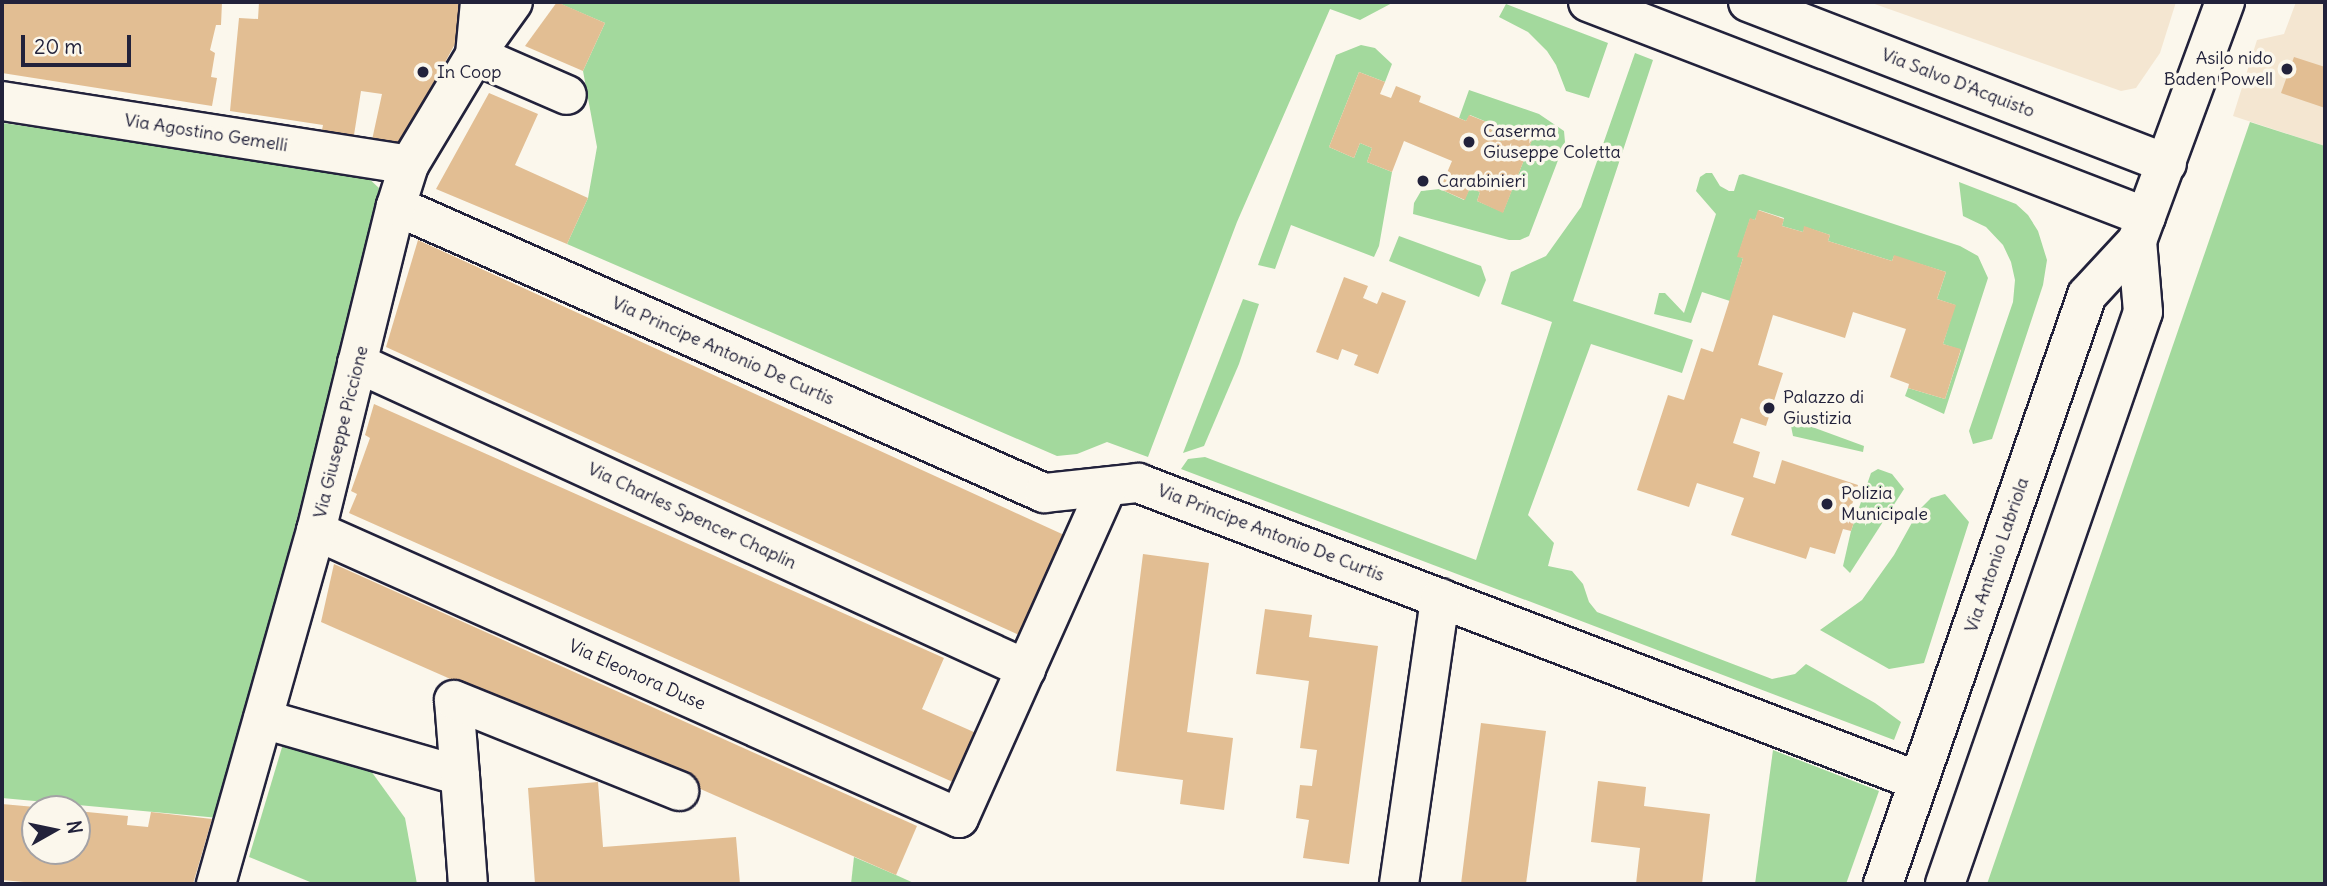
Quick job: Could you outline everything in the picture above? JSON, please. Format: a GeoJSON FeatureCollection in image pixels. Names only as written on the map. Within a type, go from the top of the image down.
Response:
{"type":"FeatureCollection","features":[{"type":"Feature","properties":{"kind":"street"},"geometry":{"type":"LineString","coordinates":[[480,2],[475,55],[567,95]]}},
{"type":"Feature","properties":{"kind":"street","name":"Via Giuseppe Piccione"},"geometry":{"type":"LineString","coordinates":[[216,884],[316,531],[396,206],[409,165],[475,55],[513,2]]}},
{"type":"Feature","properties":{"kind":"street"},"geometry":{"type":"LineString","coordinates":[[1588,2],[1831,96],[2142,229]]}},
{"type":"Feature","properties":{"kind":"street","name":"Via Salvo D'Acquisto"},"geometry":{"type":"LineString","coordinates":[[1748,2],[2167,164]]}},
{"type":"Feature","properties":{"kind":"street","name":"Via Antonio Labriola"},"geometry":{"type":"LineString","coordinates":[[1883,884],[2087,295],[2142,229],[2225,2]]}},
{"type":"Feature","properties":{"kind":"street"},"geometry":{"type":"LineString","coordinates":[[1831,96],[1853,42]]}},
{"type":"Feature","properties":{"kind":"street","name":"Via Agostino Gemelli"},"geometry":{"type":"LineString","coordinates":[[2,101],[409,165]]}},
{"type":"Feature","properties":{"kind":"street","name":"Via Principe Antonio De Curtis"},"geometry":{"type":"LineString","coordinates":[[396,206],[1044,494],[1138,482],[1918,781]]}},
{"type":"Feature","properties":{"kind":"street","name":"Via Antonio Labriola"},"geometry":{"type":"LineString","coordinates":[[1945,884],[2143,313],[2142,229]]}},
{"type":"Feature","properties":{"kind":"street","name":"Via Charles Spencer Chaplin"},"geometry":{"type":"LineString","coordinates":[[357,363],[1027,669]]}},
{"type":"Feature","properties":{"kind":"street"},"geometry":{"type":"LineString","coordinates":[[1027,669],[1107,486]]}},
{"type":"Feature","properties":{"kind":"street","name":"Via Eleonora Duse"},"geometry":{"type":"LineString","coordinates":[[316,531],[959,818],[1027,669]]}},
{"type":"Feature","properties":{"kind":"street"},"geometry":{"type":"LineString","coordinates":[[1399,884],[1440,598]]}},
{"type":"Feature","properties":{"kind":"street"},"geometry":{"type":"LineString","coordinates":[[468,884],[454,700],[679,791]]}},
{"type":"Feature","properties":{"kind":"street"},"geometry":{"type":"LineString","coordinates":[[263,719],[460,776]]}},
{"type":"Feature","properties":{"kind":"shaded area"},"geometry":{"type":"Polygon","coordinates":[[[1869,2],[2176,2],[2160,53],[2136,88],[2121,91],[1869,2]]]}},
{"type":"Feature","properties":{"kind":"shaded area","name":"Asilo nido Baden Powell"},"geometry":{"type":"Polygon","coordinates":[[[2296,2],[2325,2],[2325,146],[2233,116],[2257,40],[2284,34],[2296,2]]]}},
{"type":"Feature","properties":{"kind":"green space"},"geometry":{"type":"Polygon","coordinates":[[[556,2],[1394,2],[1360,20],[1330,9],[1237,222],[1148,457],[1107,442],[1077,454],[1057,456],[567,244],[588,198],[597,147],[583,71],[605,23],[556,2]]]}},
{"type":"Feature","properties":{"kind":"green space"},"geometry":{"type":"Polygon","coordinates":[[[1506,4],[1608,43],[1589,98],[1566,91],[1556,65],[1547,51],[1528,32],[1499,17],[1506,4]]]}},
{"type":"Feature","properties":{"kind":"green space"},"geometry":{"type":"Polygon","coordinates":[[[1361,45],[1375,48],[1392,64],[1385,82],[1359,72],[1329,147],[1354,158],[1360,143],[1372,148],[1367,162],[1392,172],[1379,246],[1374,257],[1291,225],[1275,269],[1258,265],[1336,55],[1361,45]]]}},
{"type":"Feature","properties":{"kind":"green space"},"geometry":{"type":"Polygon","coordinates":[[[1635,53],[1653,60],[1573,301],[1693,340],[1682,373],[1591,344],[1528,515],[1554,543],[1548,566],[1572,571],[1583,584],[1589,602],[1597,612],[1772,679],[1795,674],[1806,664],[1875,703],[1901,722],[1894,740],[1181,469],[1188,459],[1205,457],[1476,560],[1552,322],[1501,304],[1511,272],[1546,256],[1581,207],[1635,53]]]}},
{"type":"Feature","properties":{"kind":"green space"},"geometry":{"type":"Polygon","coordinates":[[[1469,90],[1539,114],[1564,131],[1565,142],[1529,236],[1520,240],[1509,240],[1413,214],[1414,203],[1421,191],[1440,189],[1464,200],[1470,188],[1480,192],[1477,201],[1503,212],[1532,140],[1507,129],[1502,141],[1490,136],[1494,125],[1470,115],[1466,121],[1459,118],[1469,90]]]}},
{"type":"Feature","properties":{"kind":"green space"},"geometry":{"type":"Polygon","coordinates":[[[2250,122],[2325,146],[2325,884],[1987,884],[2250,122]]]}},
{"type":"Feature","properties":{"kind":"green space"},"geometry":{"type":"Polygon","coordinates":[[[2,123],[343,168],[366,176],[379,188],[377,211],[219,818],[91,806],[91,795],[21,795],[21,800],[2,798],[2,123]]]}},
{"type":"Feature","properties":{"kind":"green space"},"geometry":{"type":"Polygon","coordinates":[[[1712,173],[1720,186],[1729,191],[1734,191],[1739,175],[1743,174],[1960,246],[1978,256],[1988,278],[1944,414],[1905,396],[1908,388],[1945,399],[1961,350],[1943,344],[1955,305],[1937,299],[1946,272],[1894,256],[1892,261],[1828,241],[1830,235],[1805,227],[1803,232],[1782,226],[1784,218],[1759,210],[1755,220],[1750,219],[1738,256],[1743,258],[1730,301],[1702,292],[1691,323],[1654,314],[1659,293],[1665,293],[1684,313],[1716,214],[1696,191],[1700,177],[1712,173]]]}},
{"type":"Feature","properties":{"kind":"green space"},"geometry":{"type":"Polygon","coordinates":[[[1959,182],[2016,204],[2028,215],[2038,231],[2047,260],[2043,285],[1992,439],[1973,444],[1969,431],[2013,302],[2015,280],[2003,245],[1986,227],[1963,216],[1959,182]]]}},
{"type":"Feature","properties":{"kind":"green space"},"geometry":{"type":"Polygon","coordinates":[[[1399,236],[1481,266],[1486,280],[1479,297],[1389,261],[1399,236]]]}},
{"type":"Feature","properties":{"kind":"green space"},"geometry":{"type":"Polygon","coordinates":[[[1243,299],[1259,304],[1239,364],[1204,446],[1183,453],[1243,299]]]}},
{"type":"Feature","properties":{"kind":"green space"},"geometry":{"type":"Polygon","coordinates":[[[1804,424],[1864,446],[1863,452],[1793,436],[1791,426],[1804,424]]]}},
{"type":"Feature","properties":{"kind":"green space"},"geometry":{"type":"Polygon","coordinates":[[[1878,469],[1892,474],[1904,489],[1850,573],[1843,566],[1851,531],[1871,473],[1878,469]]]}},
{"type":"Feature","properties":{"kind":"green space"},"geometry":{"type":"Polygon","coordinates":[[[1945,494],[1969,522],[1924,663],[1889,669],[1820,630],[1862,600],[1894,555],[1919,510],[1931,498],[1945,494]]]}},
{"type":"Feature","properties":{"kind":"green space"},"geometry":{"type":"Polygon","coordinates":[[[283,744],[322,753],[371,771],[405,818],[417,884],[315,884],[249,857],[283,744]]]}},
{"type":"Feature","properties":{"kind":"green space"},"geometry":{"type":"Polygon","coordinates":[[[1773,750],[1879,791],[1846,884],[1755,884],[1773,750]]]}},
{"type":"Feature","properties":{"kind":"green space"},"geometry":{"type":"Polygon","coordinates":[[[854,857],[896,875],[916,884],[851,884],[854,857]]]}},
{"type":"Feature","properties":{"kind":"building"},"geometry":{"type":"Polygon","coordinates":[[[2,2],[222,2],[221,25],[216,25],[210,50],[215,53],[211,77],[217,78],[212,106],[2,73],[2,2]]]}},
{"type":"Feature","properties":{"kind":"building"},"geometry":{"type":"Polygon","coordinates":[[[259,2],[460,2],[456,42],[400,145],[372,140],[382,94],[361,91],[354,135],[322,130],[323,125],[230,111],[239,18],[258,19],[259,2]]]}},
{"type":"Feature","properties":{"kind":"building"},"geometry":{"type":"Polygon","coordinates":[[[557,2],[605,23],[583,71],[525,46],[557,2]]]}},
{"type":"Feature","properties":{"kind":"building"},"geometry":{"type":"Polygon","coordinates":[[[2294,57],[2325,67],[2325,108],[2281,93],[2294,57]]]}},
{"type":"Feature","properties":{"kind":"building","name":"Caserma Giuseppe Coletta"},"geometry":{"type":"Polygon","coordinates":[[[1359,72],[1385,82],[1380,94],[1391,98],[1396,86],[1421,96],[1419,102],[1466,121],[1469,115],[1494,125],[1490,136],[1502,141],[1507,129],[1532,140],[1503,213],[1477,201],[1480,192],[1470,188],[1465,200],[1440,189],[1452,161],[1404,141],[1392,172],[1367,162],[1372,148],[1360,143],[1354,158],[1329,147],[1359,72]]]}},
{"type":"Feature","properties":{"kind":"building"},"geometry":{"type":"Polygon","coordinates":[[[489,93],[538,114],[515,165],[588,198],[567,244],[436,189],[489,93]]]}},
{"type":"Feature","properties":{"kind":"building"},"geometry":{"type":"Polygon","coordinates":[[[1758,210],[1784,219],[1782,226],[1803,232],[1804,226],[1830,235],[1828,241],[1892,261],[1894,255],[1946,272],[1937,299],[1956,305],[1943,344],[1961,349],[1945,399],[1908,388],[1909,384],[1890,377],[1906,329],[1853,312],[1845,338],[1773,315],[1758,365],[1783,373],[1766,426],[1741,418],[1733,443],[1760,452],[1753,477],[1775,484],[1782,460],[1858,485],[1851,508],[1858,510],[1851,531],[1843,529],[1835,554],[1810,547],[1806,559],[1731,535],[1744,498],[1697,483],[1689,507],[1637,490],[1668,395],[1684,400],[1701,348],[1713,352],[1743,258],[1737,257],[1750,218],[1755,220],[1758,210]]]}},
{"type":"Feature","properties":{"kind":"building"},"geometry":{"type":"Polygon","coordinates":[[[418,240],[1073,539],[1028,639],[386,347],[418,240]]]}},
{"type":"Feature","properties":{"kind":"building"},"geometry":{"type":"Polygon","coordinates":[[[1344,277],[1368,286],[1363,298],[1377,304],[1382,292],[1406,301],[1378,374],[1354,365],[1358,355],[1342,349],[1338,360],[1316,352],[1344,277]]]}},
{"type":"Feature","properties":{"kind":"building"},"geometry":{"type":"Polygon","coordinates":[[[374,404],[944,658],[922,709],[985,737],[964,787],[349,513],[357,494],[351,491],[370,438],[365,435],[374,404]]]}},
{"type":"Feature","properties":{"kind":"building"},"geometry":{"type":"Polygon","coordinates":[[[1143,554],[1209,563],[1187,732],[1233,738],[1224,810],[1180,804],[1183,780],[1116,771],[1143,554]]]}},
{"type":"Feature","properties":{"kind":"building"},"geometry":{"type":"Polygon","coordinates":[[[334,564],[917,826],[896,875],[321,622],[334,564]]]}},
{"type":"Feature","properties":{"kind":"building"},"geometry":{"type":"Polygon","coordinates":[[[1265,609],[1312,615],[1309,637],[1378,646],[1349,864],[1303,858],[1309,820],[1296,818],[1300,785],[1312,786],[1317,750],[1300,748],[1309,681],[1256,674],[1265,609]]]}},
{"type":"Feature","properties":{"kind":"building"},"geometry":{"type":"Polygon","coordinates":[[[1481,723],[1546,731],[1526,884],[1461,884],[1481,723]]]}},
{"type":"Feature","properties":{"kind":"building"},"geometry":{"type":"Polygon","coordinates":[[[1598,781],[1646,787],[1644,806],[1710,814],[1702,884],[1636,884],[1640,848],[1591,842],[1598,781]]]}},
{"type":"Feature","properties":{"kind":"building"},"geometry":{"type":"Polygon","coordinates":[[[598,782],[603,847],[736,837],[740,884],[535,884],[528,788],[598,782]]]}},
{"type":"Feature","properties":{"kind":"building"},"geometry":{"type":"Polygon","coordinates":[[[2,804],[21,806],[21,865],[91,865],[91,812],[128,816],[127,825],[148,827],[151,812],[212,819],[193,884],[46,884],[2,880],[2,804]]]}},
{"type":"Feature","properties":{"kind":"place","name":"Asilo nido Baden Powell"},"geometry":{"type":"Point","coordinates":[2287,69]}},
{"type":"Feature","properties":{"kind":"place","name":"In Coop"},"geometry":{"type":"Point","coordinates":[423,72]}},
{"type":"Feature","properties":{"kind":"place","name":"Caserma Giuseppe Coletta"},"geometry":{"type":"Point","coordinates":[1469,142]}},
{"type":"Feature","properties":{"kind":"place","name":"Carabinieri"},"geometry":{"type":"Point","coordinates":[1423,181]}},
{"type":"Feature","properties":{"kind":"place","name":"Palazzo di Giustizia"},"geometry":{"type":"Point","coordinates":[1769,408]}},
{"type":"Feature","properties":{"kind":"place","name":"Polizia Municipale"},"geometry":{"type":"Point","coordinates":[1827,504]}}]}
